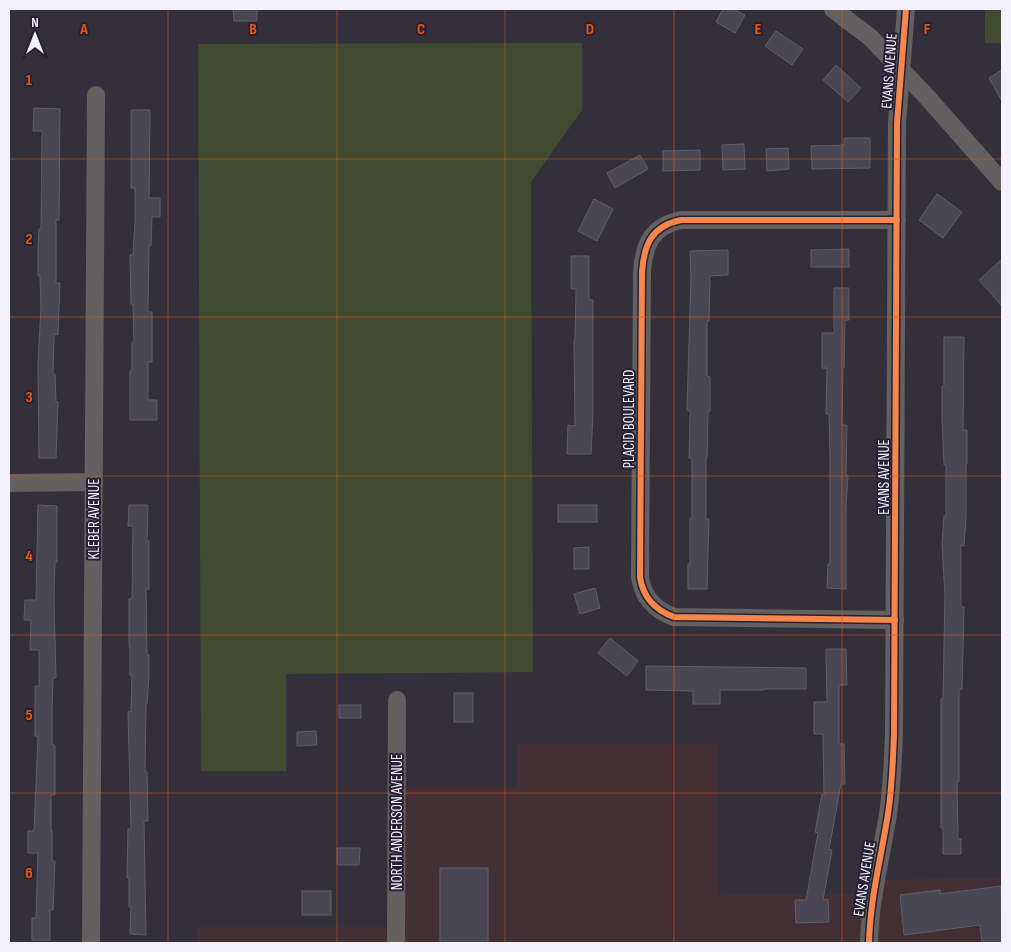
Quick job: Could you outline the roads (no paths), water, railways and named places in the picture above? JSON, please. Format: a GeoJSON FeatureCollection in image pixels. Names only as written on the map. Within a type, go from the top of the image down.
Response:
{"type":"FeatureCollection","features":[{"type":"Feature","properties":{"kind":"street"},"geometry":{"type":"LineString","coordinates":[[833,9],[871,38],[1002,182]]}},
{"type":"Feature","properties":{"kind":"street","name":"EVANS AVENUE"},"geometry":{"type":"LineString","coordinates":[[869,943],[870,914],[875,880],[892,789],[895,620],[897,123],[906,9]]}},
{"type":"Feature","properties":{"kind":"street","name":"KLEBER AVENUE"},"geometry":{"type":"LineString","coordinates":[[90,943],[96,96]]}},
{"type":"Feature","properties":{"kind":"street","name":"PLACID BOULEVARD"},"geometry":{"type":"LineString","coordinates":[[895,620],[692,619],[674,617],[662,613],[654,607],[646,596],[640,578],[642,272],[643,257],[647,244],[653,235],[660,228],[671,222],[682,220],[897,220]]}},
{"type":"Feature","properties":{"kind":"street"},"geometry":{"type":"LineString","coordinates":[[9,483],[94,482]]}},
{"type":"Feature","properties":{"kind":"street","name":"NORTH ANDERSON AVENUE"},"geometry":{"type":"LineString","coordinates":[[396,943],[397,700]]}}]}
